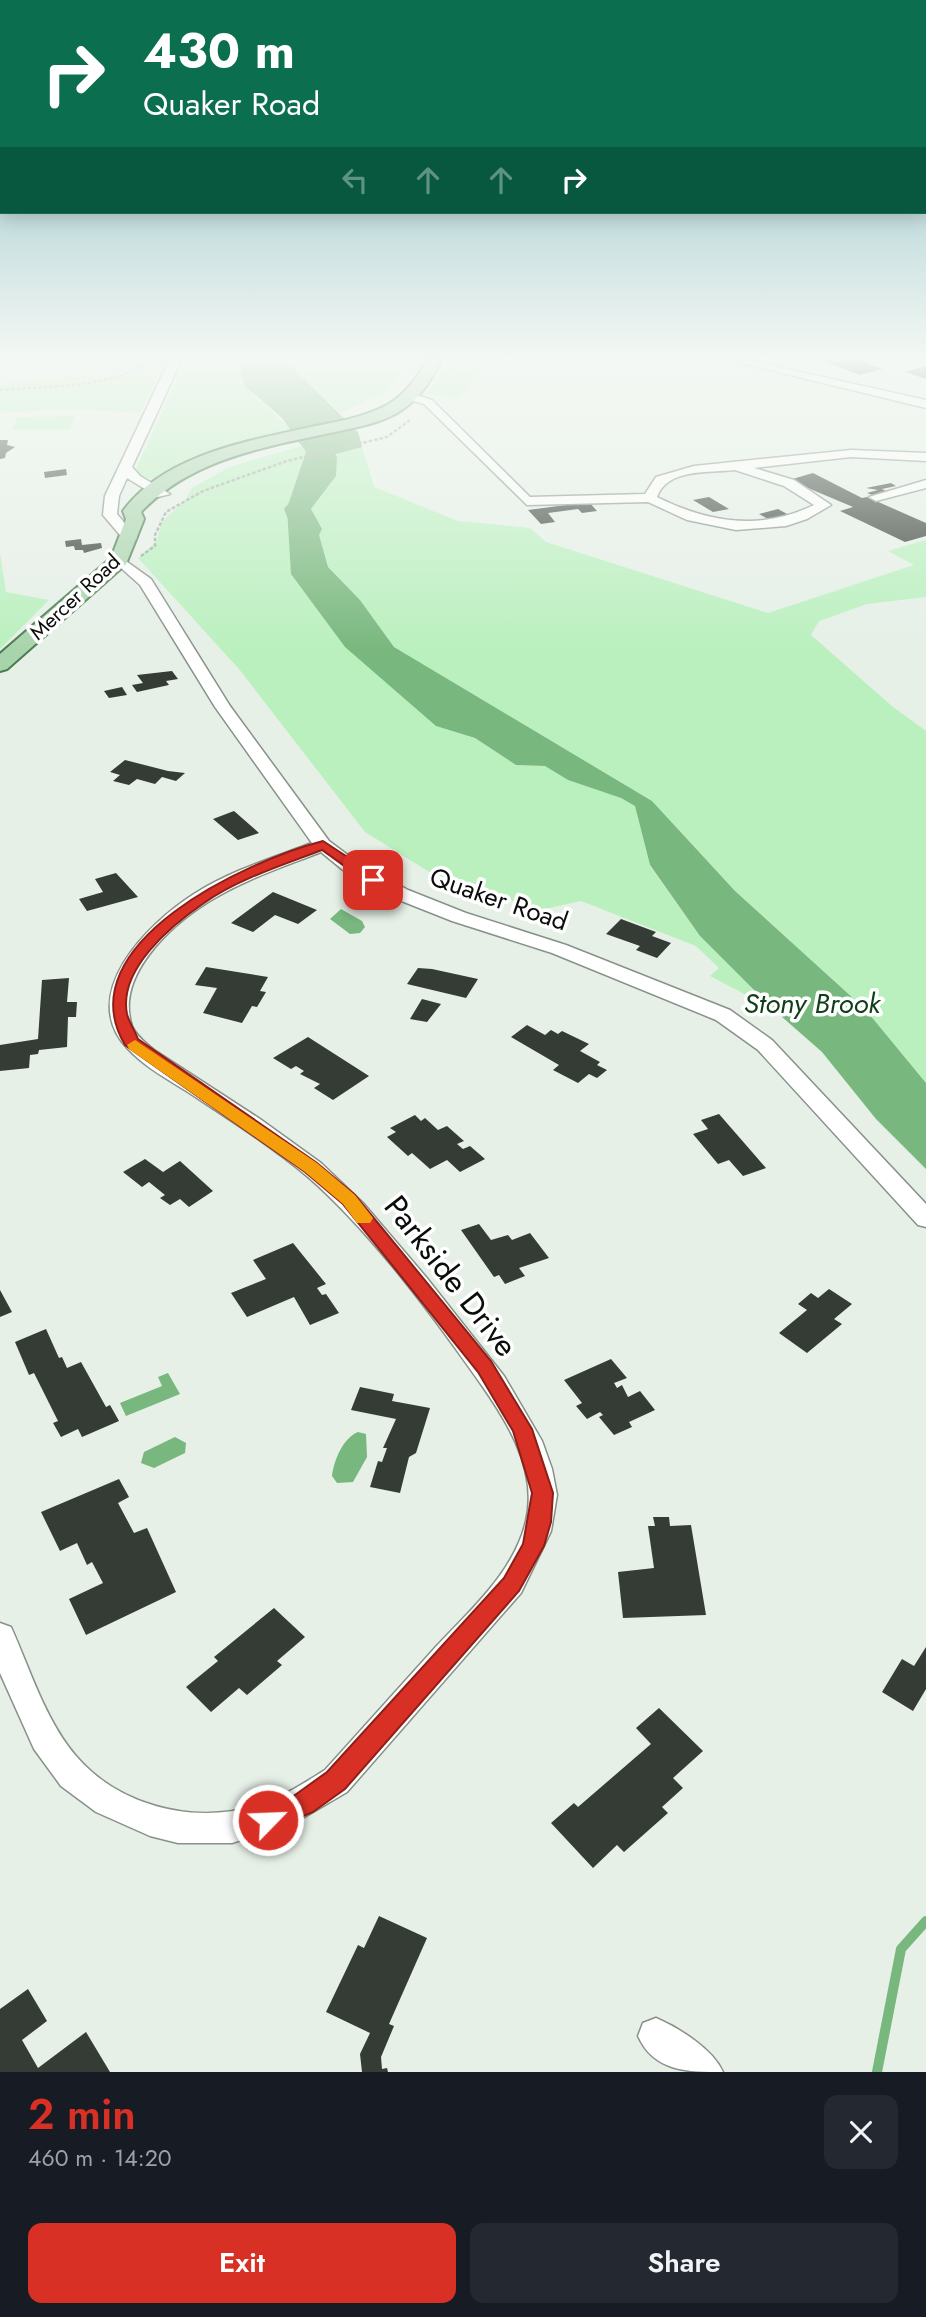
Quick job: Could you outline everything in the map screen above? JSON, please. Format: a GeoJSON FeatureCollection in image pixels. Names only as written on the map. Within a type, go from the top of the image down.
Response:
{"type":"FeatureCollection","features":[{"type":"Feature","properties":{"kind":"main road"},"geometry":{"type":"LineString","coordinates":[[135,519],[155,488],[222,458]]}},
{"type":"Feature","properties":{"kind":"main road","name":"Mercer Road"},"geometry":{"type":"LineString","coordinates":[[0,666],[119,560],[130,538],[135,519]]}},
{"type":"Feature","properties":{"kind":"street"},"geometry":{"type":"LineString","coordinates":[[129,458],[115,489],[111,509],[114,523],[130,538]]}},
{"type":"Feature","properties":{"kind":"street"},"geometry":{"type":"LineString","coordinates":[[484,458],[527,501],[650,498],[683,515],[737,528],[782,522],[824,505],[789,483],[756,475],[737,466]]}},
{"type":"Feature","properties":{"kind":"street"},"geometry":{"type":"LineString","coordinates":[[650,498],[656,484],[668,477],[806,458]]}},
{"type":"Feature","properties":{"kind":"street"},"geometry":{"type":"LineString","coordinates":[[125,467],[135,479],[155,488]]}},
{"type":"Feature","properties":{"kind":"street"},"geometry":{"type":"LineString","coordinates":[[876,497],[926,484]]}},
{"type":"Feature","properties":{"kind":"street"},"geometry":{"type":"LineString","coordinates":[[115,489],[155,488]]}},
{"type":"Feature","properties":{"kind":"street"},"geometry":{"type":"LineString","coordinates":[[111,509],[135,519]]}},
{"type":"Feature","properties":{"kind":"street","name":"Quaker Road"},"geometry":{"type":"LineString","coordinates":[[119,560],[146,582],[223,707],[323,845],[350,866],[401,894],[459,917],[559,949],[723,1015],[765,1045],[926,1219]]}},
{"type":"Feature","properties":{"kind":"street","name":"Parkside Drive"},"geometry":{"type":"LineString","coordinates":[[0,1636],[46,1740],[67,1770],[101,1798],[143,1819],[180,1828],[219,1829],[268,1820],[304,1803],[336,1781],[511,1584],[533,1546],[540,1522],[543,1493],[522,1429],[485,1366],[349,1200],[311,1167],[146,1055],[131,1041],[122,1027],[121,994],[127,973],[157,935],[199,899],[260,869],[323,845]]}},
{"type":"Feature","properties":{"kind":"street"},"geometry":{"type":"LineString","coordinates":[[656,2036],[705,2072]]}},
{"type":"Feature","properties":{"kind":"path"},"geometry":{"type":"LineString","coordinates":[[287,461],[301,458]]}},
{"type":"Feature","properties":{"kind":"shaded area"},"geometry":{"type":"Polygon","coordinates":[[[141,458],[208,458],[156,479],[142,478],[136,469],[141,458]]]}},
{"type":"Feature","properties":{"kind":"shaded area"},"geometry":{"type":"Polygon","coordinates":[[[261,458],[304,458],[287,508],[289,533],[436,726],[475,738],[516,765],[545,766],[568,780],[621,798],[635,806],[650,866],[700,936],[773,1009],[710,976],[719,968],[696,946],[581,901],[540,910],[431,873],[365,832],[239,669],[138,558],[157,541],[161,523],[185,500],[192,488],[229,467],[261,458]]]}},
{"type":"Feature","properties":{"kind":"shaded area"},"geometry":{"type":"Polygon","coordinates":[[[325,458],[365,458],[374,487],[458,521],[530,528],[546,542],[768,613],[914,565],[888,551],[926,540],[926,597],[867,604],[819,621],[811,635],[893,707],[926,731],[926,1083],[865,1009],[735,891],[652,801],[394,647],[360,600],[328,567],[306,500],[324,480],[325,458]]]}},
{"type":"Feature","properties":{"kind":"shaded area"},"geometry":{"type":"Polygon","coordinates":[[[0,553],[6,592],[49,600],[0,649],[0,553]]]}},
{"type":"Feature","properties":{"kind":"water","name":"Stony Brook"},"geometry":{"type":"Polygon","coordinates":[[[304,458],[325,458],[324,480],[306,500],[322,529],[319,535],[328,567],[360,600],[394,647],[652,801],[735,891],[865,1009],[926,1083],[926,1169],[876,1119],[822,1052],[773,1009],[700,936],[650,865],[635,806],[621,798],[568,780],[545,766],[516,765],[475,738],[436,726],[345,647],[291,574],[287,508],[304,458]]]}},
{"type":"Feature","properties":{"kind":"water"},"geometry":{"type":"Polygon","coordinates":[[[341,909],[362,921],[365,927],[360,933],[350,934],[330,919],[341,909]]]}},
{"type":"Feature","properties":{"kind":"water"},"geometry":{"type":"Polygon","coordinates":[[[168,1373],[180,1394],[126,1416],[120,1403],[162,1386],[158,1377],[168,1373]]]}},
{"type":"Feature","properties":{"kind":"water"},"geometry":{"type":"Polygon","coordinates":[[[358,1432],[366,1434],[367,1457],[353,1482],[337,1483],[332,1476],[337,1457],[348,1439],[358,1432]]]}},
{"type":"Feature","properties":{"kind":"water"},"geometry":{"type":"Polygon","coordinates":[[[175,1437],[186,1443],[185,1453],[154,1468],[141,1463],[144,1452],[175,1437]]]}},
{"type":"Feature","properties":{"kind":"building"},"geometry":{"type":"Polygon","coordinates":[[[66,469],[67,475],[45,478],[44,472],[66,469]]]}},
{"type":"Feature","properties":{"kind":"building"},"geometry":{"type":"Polygon","coordinates":[[[813,473],[862,498],[867,497],[926,523],[926,536],[905,542],[840,511],[853,507],[789,480],[813,473]]]}},
{"type":"Feature","properties":{"kind":"building"},"geometry":{"type":"Polygon","coordinates":[[[891,483],[896,486],[882,489],[886,491],[872,495],[867,493],[878,490],[866,488],[891,483]]]}},
{"type":"Feature","properties":{"kind":"building"},"geometry":{"type":"Polygon","coordinates":[[[709,497],[729,509],[713,512],[693,500],[709,497]]]}},
{"type":"Feature","properties":{"kind":"building"},"geometry":{"type":"Polygon","coordinates":[[[589,502],[597,511],[582,513],[578,509],[548,513],[555,522],[541,524],[528,510],[589,502]]]}},
{"type":"Feature","properties":{"kind":"building"},"geometry":{"type":"Polygon","coordinates":[[[778,509],[789,515],[770,520],[759,514],[778,509]]]}},
{"type":"Feature","properties":{"kind":"building"},"geometry":{"type":"Polygon","coordinates":[[[81,539],[82,545],[101,543],[102,548],[84,553],[83,550],[75,550],[74,546],[66,547],[65,541],[81,539]]]}},
{"type":"Feature","properties":{"kind":"building"},"geometry":{"type":"Polygon","coordinates":[[[172,671],[178,679],[166,681],[169,685],[137,692],[132,685],[143,683],[137,675],[172,671]]]}},
{"type":"Feature","properties":{"kind":"building"},"geometry":{"type":"Polygon","coordinates":[[[122,687],[127,695],[109,698],[104,691],[122,687]]]}},
{"type":"Feature","properties":{"kind":"building"},"geometry":{"type":"Polygon","coordinates":[[[125,760],[185,773],[176,781],[162,777],[155,784],[137,779],[129,785],[113,781],[120,775],[110,772],[125,760]]]}},
{"type":"Feature","properties":{"kind":"building"},"geometry":{"type":"Polygon","coordinates":[[[234,811],[259,833],[238,840],[213,819],[234,811]]]}},
{"type":"Feature","properties":{"kind":"building"},"geometry":{"type":"Polygon","coordinates":[[[116,873],[138,897],[87,911],[79,899],[103,892],[95,879],[116,873]]]}},
{"type":"Feature","properties":{"kind":"building"},"geometry":{"type":"Polygon","coordinates":[[[273,892],[317,910],[298,924],[275,915],[253,932],[231,923],[273,892]]]}},
{"type":"Feature","properties":{"kind":"building"},"geometry":{"type":"Polygon","coordinates":[[[621,919],[656,932],[652,936],[671,943],[657,958],[636,950],[640,946],[606,934],[621,919]]]}},
{"type":"Feature","properties":{"kind":"building"},"geometry":{"type":"Polygon","coordinates":[[[206,967],[268,977],[260,991],[266,992],[257,1007],[252,1006],[242,1023],[203,1013],[217,988],[195,985],[206,967]]]}},
{"type":"Feature","properties":{"kind":"building"},"geometry":{"type":"Polygon","coordinates":[[[418,968],[478,979],[466,998],[407,984],[418,968]]]}},
{"type":"Feature","properties":{"kind":"building"},"geometry":{"type":"Polygon","coordinates":[[[69,978],[67,1002],[77,1002],[76,1017],[68,1017],[67,1047],[39,1050],[38,1054],[30,1055],[29,1068],[0,1071],[0,1045],[38,1039],[42,980],[69,978]]]}},
{"type":"Feature","properties":{"kind":"building"},"geometry":{"type":"Polygon","coordinates":[[[422,999],[441,1004],[427,1022],[410,1019],[422,999]]]}},
{"type":"Feature","properties":{"kind":"building"},"geometry":{"type":"Polygon","coordinates":[[[527,1025],[545,1035],[551,1030],[558,1034],[562,1031],[589,1044],[580,1051],[600,1062],[597,1065],[607,1070],[597,1078],[589,1074],[578,1083],[553,1070],[559,1065],[511,1037],[527,1025]]]}},
{"type":"Feature","properties":{"kind":"building"},"geometry":{"type":"Polygon","coordinates":[[[308,1037],[369,1076],[333,1100],[314,1088],[320,1084],[300,1074],[304,1071],[296,1066],[291,1069],[273,1058],[308,1037]]]}},
{"type":"Feature","properties":{"kind":"building"},"geometry":{"type":"Polygon","coordinates":[[[719,1114],[766,1168],[743,1176],[729,1160],[718,1164],[693,1134],[708,1129],[701,1120],[719,1114]]]}},
{"type":"Feature","properties":{"kind":"building"},"geometry":{"type":"Polygon","coordinates":[[[415,1115],[421,1121],[425,1118],[438,1130],[447,1126],[464,1141],[457,1144],[463,1149],[470,1146],[485,1159],[460,1172],[447,1160],[430,1169],[412,1153],[408,1156],[387,1137],[396,1132],[390,1128],[415,1115]]]}},
{"type":"Feature","properties":{"kind":"building"},"geometry":{"type":"Polygon","coordinates":[[[145,1159],[163,1172],[180,1161],[213,1191],[189,1207],[180,1199],[170,1205],[160,1198],[165,1195],[149,1182],[142,1187],[123,1172],[145,1159]]]}},
{"type":"Feature","properties":{"kind":"building"},"geometry":{"type":"Polygon","coordinates":[[[479,1224],[491,1240],[508,1235],[512,1240],[530,1233],[549,1258],[519,1268],[525,1276],[505,1284],[499,1275],[494,1277],[461,1230],[479,1224]]]}},
{"type":"Feature","properties":{"kind":"building"},"geometry":{"type":"Polygon","coordinates":[[[293,1243],[326,1284],[317,1288],[322,1295],[326,1294],[339,1313],[310,1325],[294,1297],[247,1317],[231,1293],[266,1279],[253,1260],[293,1243]]]}},
{"type":"Feature","properties":{"kind":"building"},"geometry":{"type":"Polygon","coordinates":[[[829,1289],[852,1304],[834,1319],[842,1324],[807,1353],[779,1333],[807,1310],[798,1304],[811,1293],[818,1298],[829,1289]]]}},
{"type":"Feature","properties":{"kind":"building"},"geometry":{"type":"Polygon","coordinates":[[[0,1290],[12,1312],[0,1317],[0,1290]]]}},
{"type":"Feature","properties":{"kind":"building"},"geometry":{"type":"Polygon","coordinates":[[[46,1329],[59,1358],[62,1357],[67,1368],[81,1362],[106,1407],[110,1405],[119,1421],[82,1437],[78,1429],[61,1437],[53,1423],[58,1421],[34,1373],[29,1375],[15,1342],[46,1329]]]}},
{"type":"Feature","properties":{"kind":"building"},"geometry":{"type":"Polygon","coordinates":[[[611,1359],[627,1378],[614,1383],[617,1388],[622,1385],[628,1397],[640,1391],[655,1410],[629,1422],[632,1427],[614,1435],[599,1417],[603,1415],[600,1412],[587,1419],[576,1406],[582,1403],[564,1380],[611,1359]]]}},
{"type":"Feature","properties":{"kind":"building"},"geometry":{"type":"Polygon","coordinates":[[[360,1387],[394,1394],[392,1401],[430,1408],[416,1453],[409,1457],[400,1493],[370,1487],[378,1461],[382,1462],[387,1448],[383,1448],[396,1419],[351,1410],[360,1387]]]}},
{"type":"Feature","properties":{"kind":"building"},"geometry":{"type":"Polygon","coordinates":[[[119,1479],[129,1497],[118,1503],[134,1533],[147,1528],[176,1592],[86,1635],[69,1599],[103,1583],[92,1562],[87,1565],[77,1543],[60,1551],[41,1512],[119,1479]]]}},
{"type":"Feature","properties":{"kind":"building"},"geometry":{"type":"Polygon","coordinates":[[[653,1517],[669,1517],[670,1526],[691,1525],[706,1615],[623,1618],[618,1572],[654,1568],[648,1526],[655,1526],[653,1517]]]}},
{"type":"Feature","properties":{"kind":"building"},"geometry":{"type":"Polygon","coordinates":[[[274,1608],[305,1637],[277,1661],[282,1665],[247,1695],[239,1688],[211,1712],[186,1687],[218,1661],[214,1657],[274,1608]]]}},
{"type":"Feature","properties":{"kind":"building"},"geometry":{"type":"Polygon","coordinates":[[[926,1647],[926,1689],[913,1711],[882,1692],[902,1659],[914,1666],[926,1647]]]}},
{"type":"Feature","properties":{"kind":"building"},"geometry":{"type":"Polygon","coordinates":[[[659,1708],[703,1751],[673,1778],[683,1788],[662,1807],[668,1813],[624,1852],[617,1845],[593,1868],[551,1823],[574,1803],[578,1807],[651,1744],[636,1728],[659,1708]]]}},
{"type":"Feature","properties":{"kind":"building"},"geometry":{"type":"Polygon","coordinates":[[[379,1916],[427,1938],[389,2024],[394,2026],[381,2057],[382,2069],[387,2068],[388,2072],[362,2072],[360,2054],[370,2033],[326,2012],[358,1945],[364,1948],[379,1916]]]}},
{"type":"Feature","properties":{"kind":"building"},"geometry":{"type":"Polygon","coordinates":[[[28,1989],[47,2021],[22,2040],[38,2068],[86,2032],[110,2072],[0,2072],[0,2009],[28,1989]]]}},
{"type":"Feature","properties":{"kind":"waterway","name":"Stony Brook"},"geometry":{"type":"LineString","coordinates":[[299,519],[297,509],[324,476],[325,458]]}},
{"type":"Feature","properties":{"kind":"waterway"},"geometry":{"type":"LineString","coordinates":[[877,2072],[901,1949],[926,1921]]}},
{"type":"Feature","properties":{"kind":"slow traffic"},"geometry":{"type":"LineString","coordinates":[[135,1045],[311,1167],[349,1200],[364,1218]]}},
{"type":"Feature","properties":{"kind":"route"},"geometry":{"type":"LineString","coordinates":[[268,1820],[304,1803],[336,1781],[511,1584],[533,1546],[540,1522],[543,1493],[522,1429],[485,1366],[349,1200],[311,1167],[146,1055],[131,1041],[122,1027],[119,1013],[121,994],[127,973],[139,954],[179,915],[199,899],[260,869],[323,845],[373,880]]}}]}
